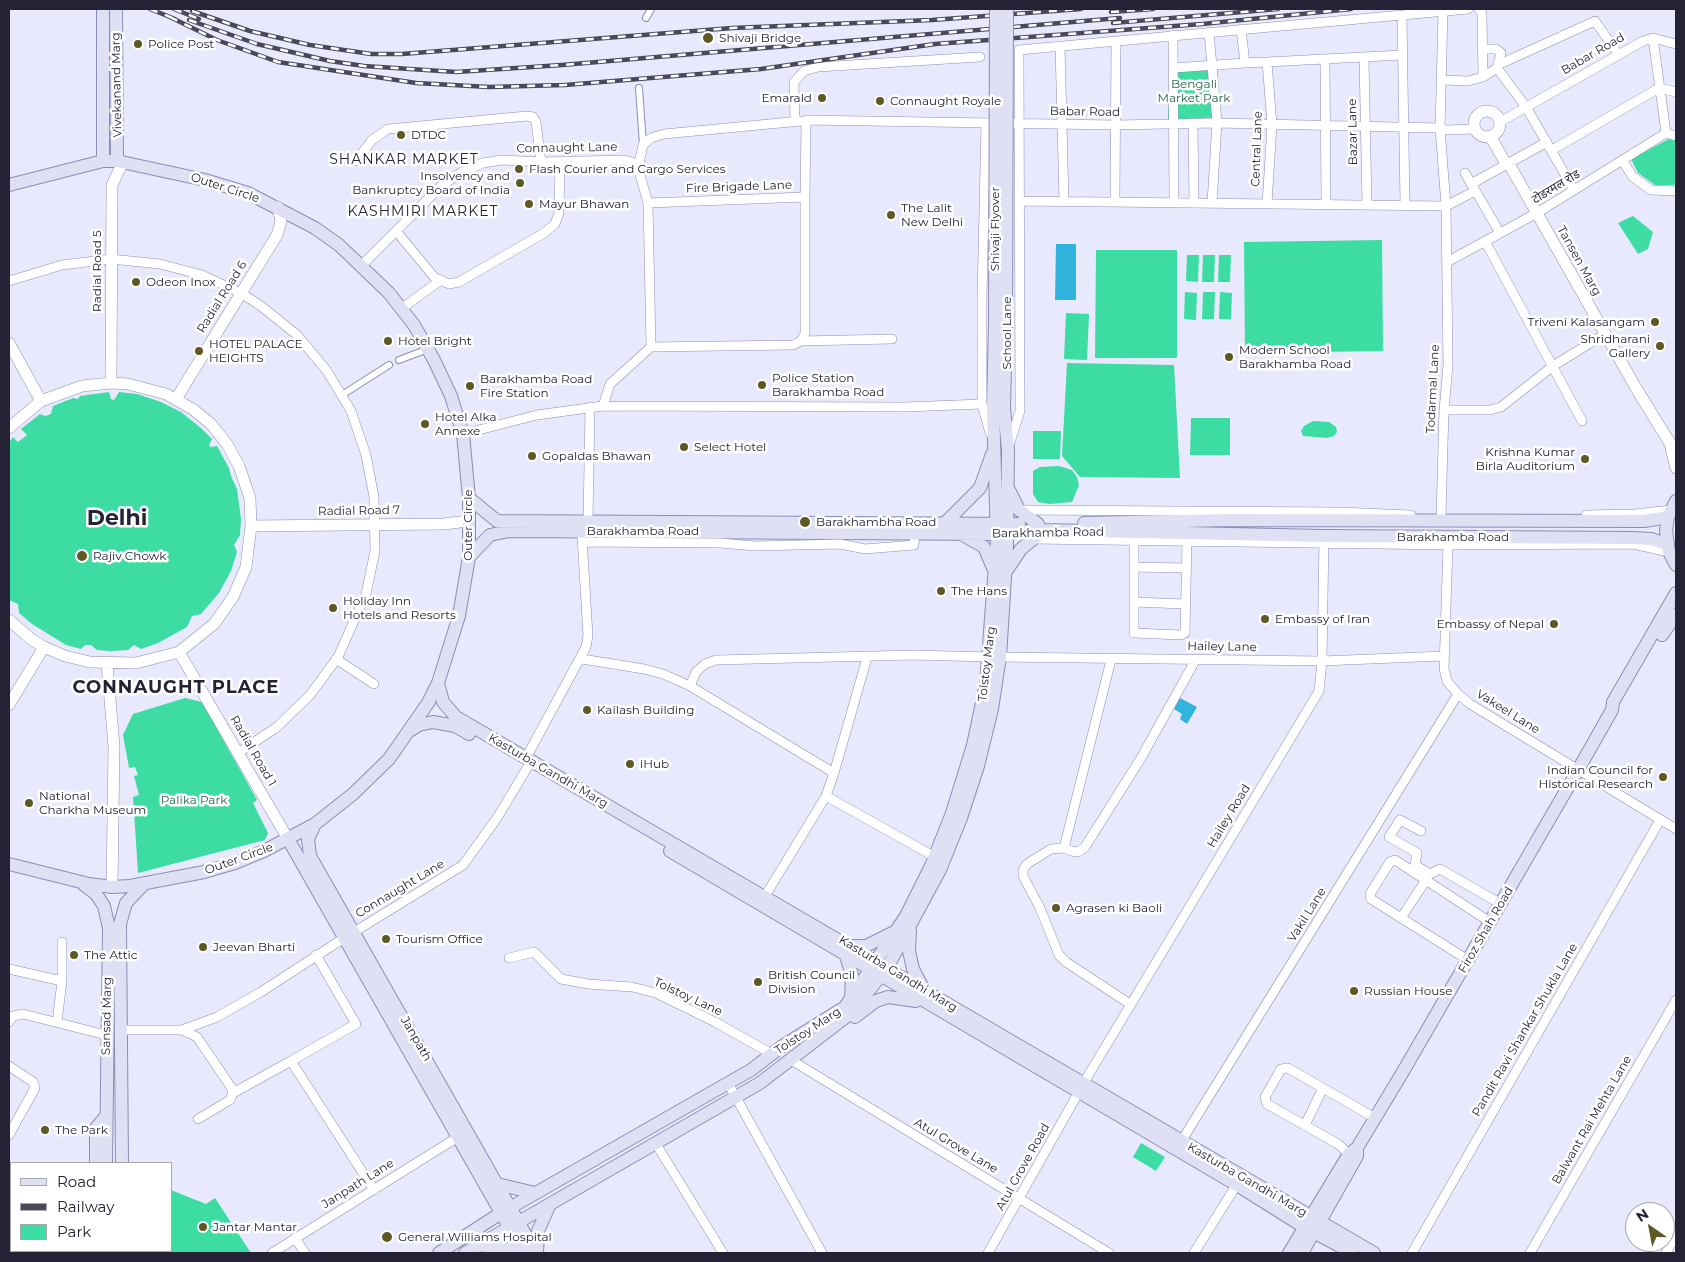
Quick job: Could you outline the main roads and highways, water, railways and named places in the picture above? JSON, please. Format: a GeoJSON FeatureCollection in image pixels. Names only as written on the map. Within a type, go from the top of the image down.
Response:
{"type":"FeatureCollection","features":[{"type":"Feature","properties":{"kind":"main road","name":"Vivekanand Marg"},"geometry":{"type":"LineString","coordinates":[[103,9],[104,161]]}},
{"type":"Feature","properties":{"kind":"main road","name":"Vivekanand Marg"},"geometry":{"type":"LineString","coordinates":[[116,9],[120,162]]}},
{"type":"Feature","properties":{"kind":"main road","name":"Shivaji Flyover"},"geometry":{"type":"LineString","coordinates":[[996,9],[1001,450]]}},
{"type":"Feature","properties":{"kind":"main road","name":"Shivaji Flyover"},"geometry":{"type":"LineString","coordinates":[[1000,325],[1007,9]]}},
{"type":"Feature","properties":{"kind":"main road","name":"Outer Circle"},"geometry":{"type":"LineString","coordinates":[[9,185],[104,161],[120,162],[205,180],[248,194],[315,228],[362,265],[401,308],[428,349],[451,396],[463,434],[469,498],[469,557],[458,616],[438,683],[407,734],[389,759],[353,794],[315,824],[288,839],[227,865],[204,872],[147,883],[112,887],[78,881],[9,864]]}},
{"type":"Feature","properties":{"kind":"main road"},"geometry":{"type":"LineString","coordinates":[[1001,450],[1007,486],[1002,529]]}},
{"type":"Feature","properties":{"kind":"main road"},"geometry":{"type":"LineString","coordinates":[[946,522],[981,487],[1001,450]]}},
{"type":"Feature","properties":{"kind":"main road"},"geometry":{"type":"LineString","coordinates":[[1001,450],[1002,529]]}},
{"type":"Feature","properties":{"kind":"main road"},"geometry":{"type":"LineString","coordinates":[[960,533],[984,547],[1000,575],[1041,527],[1019,510],[1007,486]]}},
{"type":"Feature","properties":{"kind":"main road"},"geometry":{"type":"LineString","coordinates":[[469,498],[497,521]]}},
{"type":"Feature","properties":{"kind":"main road"},"geometry":{"type":"LineString","coordinates":[[1672,509],[1666,530],[1668,548],[1676,566]]}},
{"type":"Feature","properties":{"kind":"main road","name":"Barakhamba Road"},"geometry":{"type":"LineString","coordinates":[[469,557],[490,534],[497,531],[584,532],[687,537],[915,532],[960,533],[1041,527],[1322,516],[1644,521],[1672,509]]}},
{"type":"Feature","properties":{"kind":"main road","name":"Barakhamba Road"},"geometry":{"type":"LineString","coordinates":[[468,521],[497,521],[584,532],[946,522],[1002,529]]}},
{"type":"Feature","properties":{"kind":"main road","name":"Barakhamba Road"},"geometry":{"type":"LineString","coordinates":[[1041,527],[1323,539],[1633,538],[1651,539],[1668,548]]}},
{"type":"Feature","properties":{"kind":"main road","name":"Tolstoy Marg"},"geometry":{"type":"LineString","coordinates":[[439,1253],[506,1210],[728,1083],[832,1016],[851,1000],[879,968],[911,926],[940,870],[961,818],[978,766],[990,718],[1002,529]]}},
{"type":"Feature","properties":{"kind":"main road","name":"Firoz Shah Road"},"geometry":{"type":"LineString","coordinates":[[1289,1253],[1312,1224],[1353,1151],[1375,1118],[1501,904],[1612,710],[1613,702],[1676,593]]}},
{"type":"Feature","properties":{"kind":"main road","name":"Firoz Shah Road"},"geometry":{"type":"LineString","coordinates":[[1612,710],[1618,706],[1676,614]]}},
{"type":"Feature","properties":{"kind":"main road","name":"Tolstoy Marg"},"geometry":{"type":"LineString","coordinates":[[464,1253],[760,1083],[805,1050],[850,1013],[879,968],[935,857],[969,760],[995,658]]}},
{"type":"Feature","properties":{"kind":"main road","name":"Kasturba Gandhi Marg"},"geometry":{"type":"LineString","coordinates":[[438,683],[443,702],[452,714],[527,763],[879,968],[924,990],[1081,1088]]}},
{"type":"Feature","properties":{"kind":"main road","name":"Kasturba Gandhi Marg"},"geometry":{"type":"LineString","coordinates":[[407,734],[426,722],[455,726],[527,763],[765,896],[848,950]]}},
{"type":"Feature","properties":{"kind":"main road","name":"Janpath"},"geometry":{"type":"LineString","coordinates":[[315,824],[308,839],[310,856],[349,935],[458,1137],[493,1197],[506,1210]]}},
{"type":"Feature","properties":{"kind":"main road","name":"Janpath"},"geometry":{"type":"LineString","coordinates":[[288,839],[349,935],[497,1184],[523,1252]]}},
{"type":"Feature","properties":{"kind":"main road","name":"Sansad Marg"},"geometry":{"type":"LineString","coordinates":[[78,881],[90,889],[100,900],[114,922],[122,1030],[122,1162]]}},
{"type":"Feature","properties":{"kind":"main road","name":"Sansad Marg"},"geometry":{"type":"LineString","coordinates":[[106,1162],[106,1035],[114,922],[130,896],[147,883]]}},
{"type":"Feature","properties":{"kind":"main road"},"geometry":{"type":"LineString","coordinates":[[911,926],[909,943],[911,960],[916,976],[924,990]]}},
{"type":"Feature","properties":{"kind":"main road"},"geometry":{"type":"LineString","coordinates":[[851,1000],[852,975],[848,950],[866,946],[896,931]]}},
{"type":"Feature","properties":{"kind":"main road","name":"Kasturba Gandhi Marg"},"geometry":{"type":"LineString","coordinates":[[879,968],[927,1004],[1081,1088],[1179,1145],[1312,1224],[1353,1253]]}},
{"type":"Feature","properties":{"kind":"main road"},"geometry":{"type":"LineString","coordinates":[[805,1050],[825,1039],[876,1001],[888,997],[900,997],[927,1004]]}},
{"type":"Feature","properties":{"kind":"main road"},"geometry":{"type":"LineString","coordinates":[[123,1098],[131,1114],[130,1162]]}},
{"type":"Feature","properties":{"kind":"main road"},"geometry":{"type":"LineString","coordinates":[[96,1162],[96,1128],[106,1116]]}},
{"type":"Feature","properties":{"kind":"main road"},"geometry":{"type":"LineString","coordinates":[[497,1184],[535,1193]]}},
{"type":"Feature","properties":{"kind":"main road"},"geometry":{"type":"LineString","coordinates":[[481,1226],[493,1197]]}},
{"type":"Feature","properties":{"kind":"main road"},"geometry":{"type":"LineString","coordinates":[[536,1253],[536,1238],[540,1223],[552,1202]]}},
{"type":"Feature","properties":{"kind":"main road","name":"Kasturba Gandhi Marg"},"geometry":{"type":"LineString","coordinates":[[1312,1224],[1374,1253]]}},
{"type":"Feature","properties":{"kind":"main road","name":"Firoz Shah Road"},"geometry":{"type":"LineString","coordinates":[[1302,1253],[1312,1224]]}},
{"type":"Feature","properties":{"kind":"main road","name":"Janpath"},"geometry":{"type":"LineString","coordinates":[[513,1225],[536,1253]]}},
{"type":"Feature","properties":{"kind":"main road"},"geometry":{"type":"LineString","coordinates":[[478,1245],[523,1252]]}},
{"type":"Feature","properties":{"kind":"water"},"geometry":{"type":"Polygon","coordinates":[[[1056,244],[1076,244],[1076,300],[1055,300],[1056,244]]]}},
{"type":"Feature","properties":{"kind":"water"},"geometry":{"type":"Polygon","coordinates":[[[1180,698],[1197,707],[1187,724],[1180,719],[1182,714],[1174,709],[1180,698]]]}},
{"type":"Feature","properties":{"kind":"railway"},"geometry":{"type":"LineString","coordinates":[[150,9],[175,19]]}},
{"type":"Feature","properties":{"kind":"railway"},"geometry":{"type":"LineString","coordinates":[[174,9],[199,19]]}},
{"type":"Feature","properties":{"kind":"railway"},"geometry":{"type":"LineString","coordinates":[[192,11],[250,31],[310,45],[371,54],[402,54],[732,28],[932,20],[1081,9]]}},
{"type":"Feature","properties":{"kind":"railway"},"geometry":{"type":"LineString","coordinates":[[1111,12],[1153,9]]}},
{"type":"Feature","properties":{"kind":"railway"},"geometry":{"type":"LineString","coordinates":[[1113,23],[1278,9]]}},
{"type":"Feature","properties":{"kind":"railway"},"geometry":{"type":"LineString","coordinates":[[170,17],[217,40],[278,62],[416,83],[489,87],[565,85],[761,69],[935,44],[1202,24],[1351,9]]}},
{"type":"Feature","properties":{"kind":"railway"},"geometry":{"type":"LineString","coordinates":[[189,20],[257,44],[330,61],[364,66],[456,72],[562,65],[1120,18]]}},
{"type":"Feature","properties":{"kind":"place","name":"Shivaji Bridge"},"geometry":{"type":"Point","coordinates":[708,38]}},
{"type":"Feature","properties":{"kind":"place","name":"Police Post"},"geometry":{"type":"Point","coordinates":[138,44]}},
{"type":"Feature","properties":{"kind":"place","name":"Emarald"},"geometry":{"type":"Point","coordinates":[822,98]}},
{"type":"Feature","properties":{"kind":"place","name":"Connaught Royale"},"geometry":{"type":"Point","coordinates":[880,101]}},
{"type":"Feature","properties":{"kind":"place","name":"DTDC"},"geometry":{"type":"Point","coordinates":[401,135]}},
{"type":"Feature","properties":{"kind":"place","name":"Flash Courier and Cargo Services"},"geometry":{"type":"Point","coordinates":[519,169]}},
{"type":"Feature","properties":{"kind":"place","name":"Insolvency and Bankruptcy Board of India"},"geometry":{"type":"Point","coordinates":[520,183]}},
{"type":"Feature","properties":{"kind":"place","name":"Mayur Bhawan"},"geometry":{"type":"Point","coordinates":[529,204]}},
{"type":"Feature","properties":{"kind":"place","name":"The Lalit New Delhi"},"geometry":{"type":"Point","coordinates":[891,215]}},
{"type":"Feature","properties":{"kind":"place","name":"Odeon Inox"},"geometry":{"type":"Point","coordinates":[136,282]}},
{"type":"Feature","properties":{"kind":"place","name":"Triveni Kalasangam"},"geometry":{"type":"Point","coordinates":[1655,322]}},
{"type":"Feature","properties":{"kind":"place","name":"Hotel Bright"},"geometry":{"type":"Point","coordinates":[388,341]}},
{"type":"Feature","properties":{"kind":"place","name":"Shridharani Gallery"},"geometry":{"type":"Point","coordinates":[1660,346]}},
{"type":"Feature","properties":{"kind":"place","name":"HOTEL PALACE HEIGHTS"},"geometry":{"type":"Point","coordinates":[199,351]}},
{"type":"Feature","properties":{"kind":"place","name":"Modern School Barakhamba Road"},"geometry":{"type":"Point","coordinates":[1229,357]}},
{"type":"Feature","properties":{"kind":"place","name":"Police Station Barakhamba Road"},"geometry":{"type":"Point","coordinates":[762,385]}},
{"type":"Feature","properties":{"kind":"place","name":"Barakhamba Road Fire Station"},"geometry":{"type":"Point","coordinates":[470,386]}},
{"type":"Feature","properties":{"kind":"place","name":"Hotel Alka Annexe"},"geometry":{"type":"Point","coordinates":[425,424]}},
{"type":"Feature","properties":{"kind":"place","name":"Select Hotel"},"geometry":{"type":"Point","coordinates":[684,447]}},
{"type":"Feature","properties":{"kind":"place","name":"Gopaldas Bhawan"},"geometry":{"type":"Point","coordinates":[532,456]}},
{"type":"Feature","properties":{"kind":"place","name":"Krishna Kumar Birla Auditorium"},"geometry":{"type":"Point","coordinates":[1585,459]}},
{"type":"Feature","properties":{"kind":"place","name":"Barakhambha Road"},"geometry":{"type":"Point","coordinates":[805,522]}},
{"type":"Feature","properties":{"kind":"place","name":"Rajiv Chowk"},"geometry":{"type":"Point","coordinates":[82,556]}},
{"type":"Feature","properties":{"kind":"place","name":"The Hans"},"geometry":{"type":"Point","coordinates":[941,591]}},
{"type":"Feature","properties":{"kind":"place","name":"Holiday Inn Hotels and Resorts"},"geometry":{"type":"Point","coordinates":[333,608]}},
{"type":"Feature","properties":{"kind":"place","name":"Embassy of Iran"},"geometry":{"type":"Point","coordinates":[1265,619]}},
{"type":"Feature","properties":{"kind":"place","name":"Embassy of Nepal"},"geometry":{"type":"Point","coordinates":[1554,624]}},
{"type":"Feature","properties":{"kind":"place","name":"Kailash Building"},"geometry":{"type":"Point","coordinates":[587,710]}},
{"type":"Feature","properties":{"kind":"place","name":"iHub"},"geometry":{"type":"Point","coordinates":[630,764]}},
{"type":"Feature","properties":{"kind":"place","name":"Indian Council for Historical Research"},"geometry":{"type":"Point","coordinates":[1663,777]}},
{"type":"Feature","properties":{"kind":"place","name":"National Charkha Museum"},"geometry":{"type":"Point","coordinates":[29,803]}},
{"type":"Feature","properties":{"kind":"place","name":"Agrasen ki Baoli"},"geometry":{"type":"Point","coordinates":[1056,908]}},
{"type":"Feature","properties":{"kind":"place","name":"Tourism Office"},"geometry":{"type":"Point","coordinates":[386,939]}},
{"type":"Feature","properties":{"kind":"place","name":"Jeevan Bharti"},"geometry":{"type":"Point","coordinates":[203,947]}},
{"type":"Feature","properties":{"kind":"place","name":"The Attic"},"geometry":{"type":"Point","coordinates":[74,955]}},
{"type":"Feature","properties":{"kind":"place","name":"British Council Division"},"geometry":{"type":"Point","coordinates":[758,982]}},
{"type":"Feature","properties":{"kind":"place","name":"Russian House"},"geometry":{"type":"Point","coordinates":[1354,991]}},
{"type":"Feature","properties":{"kind":"place","name":"The Park"},"geometry":{"type":"Point","coordinates":[45,1130]}},
{"type":"Feature","properties":{"kind":"place","name":"Jantar Mantar"},"geometry":{"type":"Point","coordinates":[203,1227]}},
{"type":"Feature","properties":{"kind":"place","name":"General Williams Hospital"},"geometry":{"type":"Point","coordinates":[387,1237]}},
{"type":"Feature","properties":{"kind":"district","name":"SHANKAR MARKET"},"geometry":{"type":"Point","coordinates":[404,160]}},
{"type":"Feature","properties":{"kind":"district","name":"KASHMIRI MARKET"},"geometry":{"type":"Point","coordinates":[423,212]}},
{"type":"Feature","properties":{"kind":"district","name":"Delhi"},"geometry":{"type":"Point","coordinates":[117,519]}},
{"type":"Feature","properties":{"kind":"district","name":"CONNAUGHT PLACE"},"geometry":{"type":"Point","coordinates":[176,688]}},
{"type":"Feature","properties":{"kind":"park label","name":"Bengali Market Park"},"geometry":{"type":"Point","coordinates":[1194,91]}},
{"type":"Feature","properties":{"kind":"park label","name":"Palika Park"},"geometry":{"type":"Point","coordinates":[194,800]}}]}
